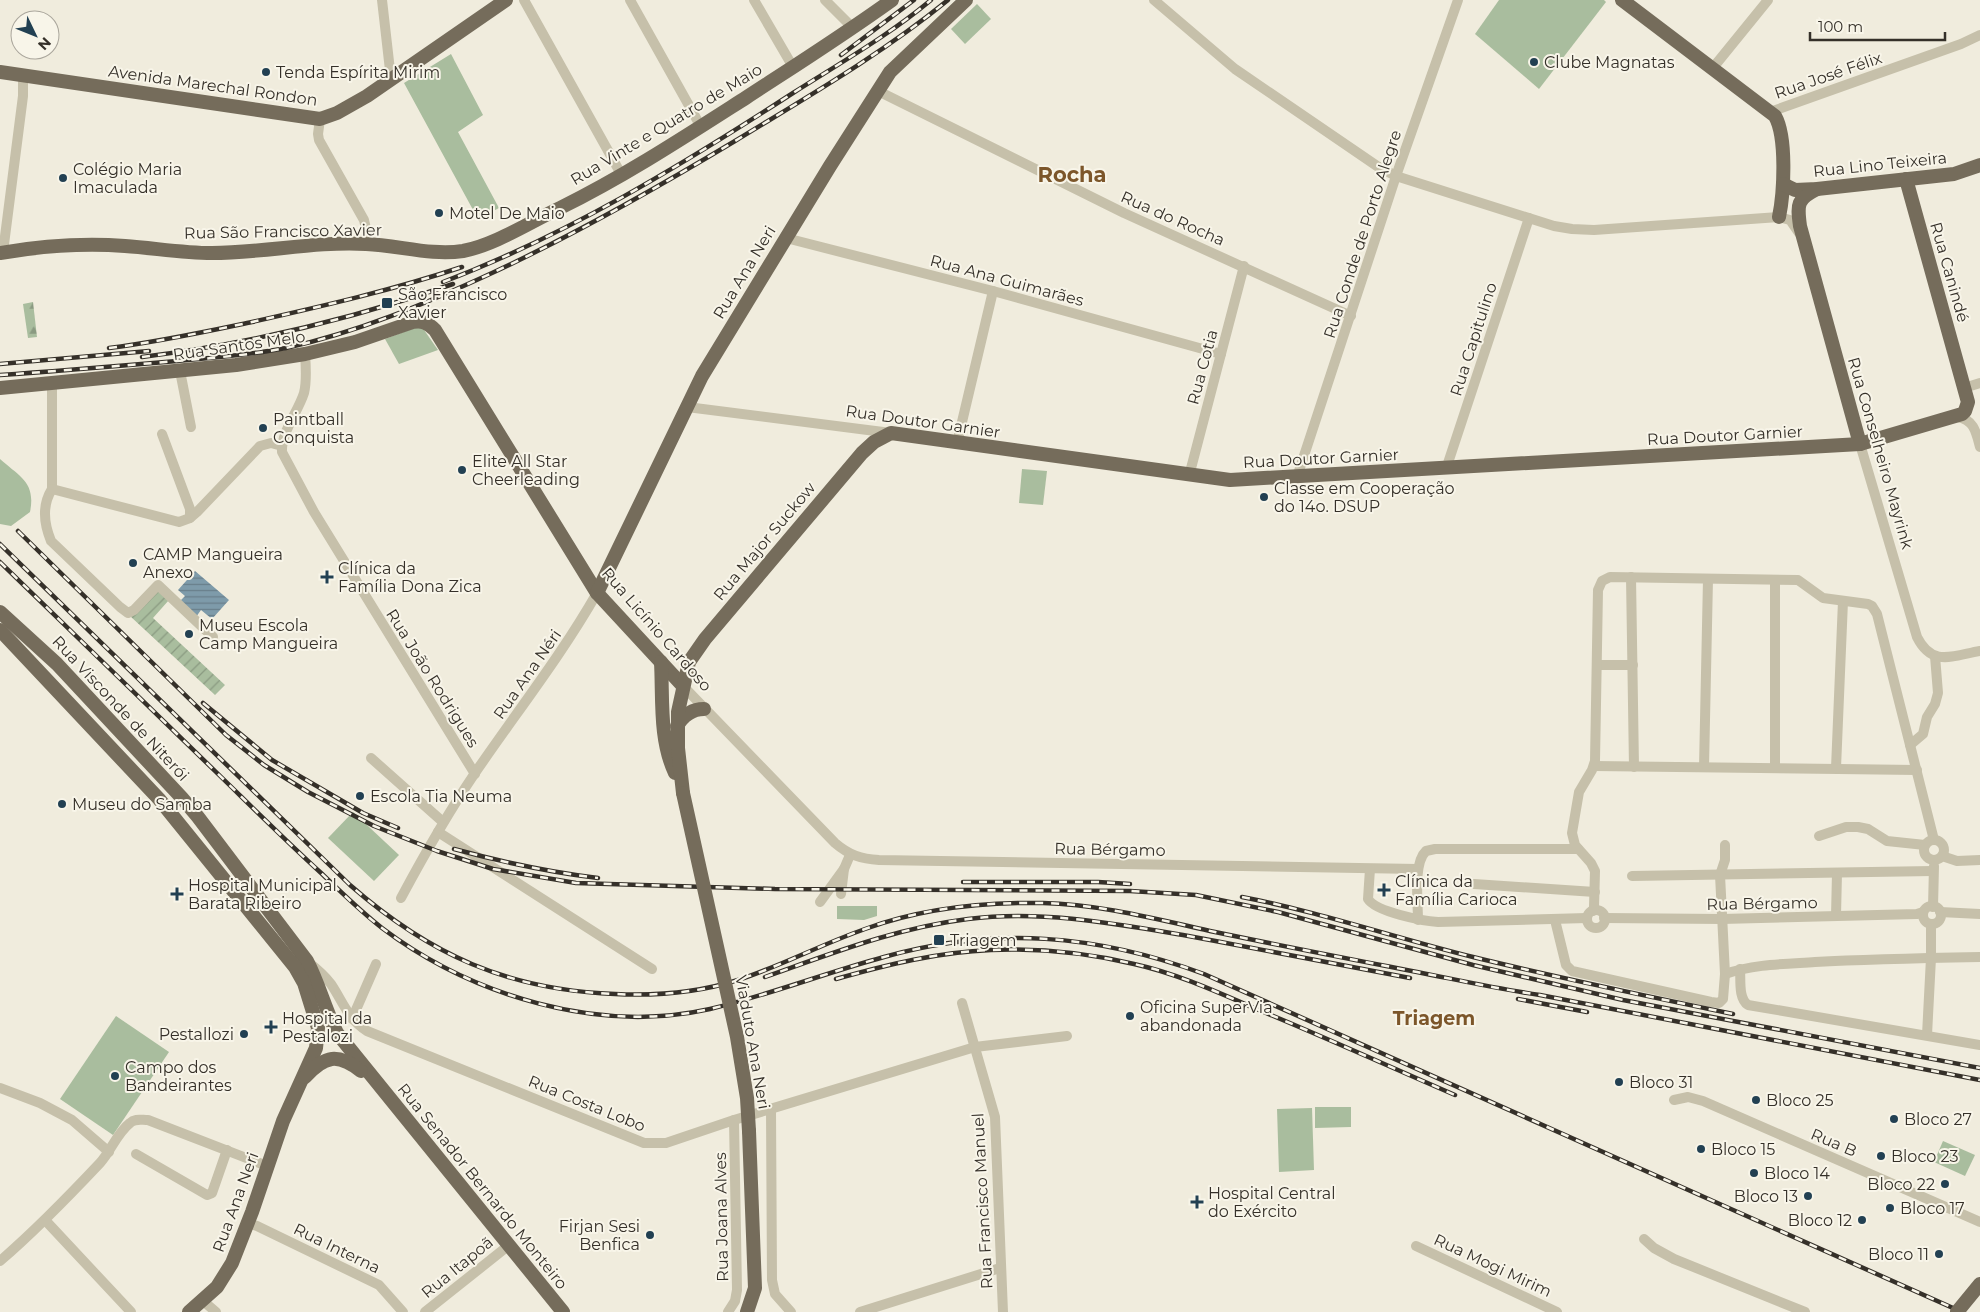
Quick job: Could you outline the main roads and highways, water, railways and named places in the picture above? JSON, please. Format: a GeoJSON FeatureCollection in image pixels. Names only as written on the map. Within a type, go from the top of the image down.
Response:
{"type":"FeatureCollection","features":[{"type":"Feature","properties":{"kind":"main road","name":"Avenida Marechal Rondon"},"geometry":{"type":"LineString","coordinates":[[0,72],[23,77],[320,119],[337,113],[367,96],[506,0]]}},
{"type":"Feature","properties":{"kind":"main road","name":"Rua Vinte e Quatro de Maio"},"geometry":{"type":"LineString","coordinates":[[447,252],[475,247],[502,236],[564,206],[621,174],[701,126],[793,67],[892,0]]}},
{"type":"Feature","properties":{"kind":"main road","name":"Rua Ana Neri"},"geometry":{"type":"LineString","coordinates":[[597,593],[686,407],[714,356],[786,238],[896,65],[966,0]]}},
{"type":"Feature","properties":{"kind":"main road"},"geometry":{"type":"LineString","coordinates":[[1622,0],[1770,112],[1778,122],[1782,136],[1783,184],[1779,217]]}},
{"type":"Feature","properties":{"kind":"main road","name":"Rua Lino Teixeira"},"geometry":{"type":"LineString","coordinates":[[1783,184],[1795,190],[1817,189],[1954,174],[1980,165]]}},
{"type":"Feature","properties":{"kind":"main road","name":"Rua Canindé"},"geometry":{"type":"LineString","coordinates":[[1906,179],[1968,402],[1965,411],[1958,417]]}},
{"type":"Feature","properties":{"kind":"main road","name":"Rua Conselheiro Mayrink"},"geometry":{"type":"LineString","coordinates":[[1817,189],[1803,196],[1798,208],[1800,226],[1860,444]]}},
{"type":"Feature","properties":{"kind":"main road","name":"Rua São Francisco Xavier"},"geometry":{"type":"LineString","coordinates":[[2,252],[78,245],[124,246],[214,253],[329,244],[366,244],[447,252]]}},
{"type":"Feature","properties":{"kind":"main road","name":"Rua Santos Melo"},"geometry":{"type":"LineString","coordinates":[[1,388],[236,365],[305,354],[355,342],[412,322],[426,322]]}},
{"type":"Feature","properties":{"kind":"main road","name":"Rua Licínio Cardoso"},"geometry":{"type":"LineString","coordinates":[[426,322],[438,335],[597,593],[683,686]]}},
{"type":"Feature","properties":{"kind":"main road","name":"Rua Doutor Garnier"},"geometry":{"type":"LineString","coordinates":[[890,433],[1189,476],[1230,480],[1860,444],[1958,417]]}},
{"type":"Feature","properties":{"kind":"main road","name":"Rua Major Suckow"},"geometry":{"type":"LineString","coordinates":[[683,686],[689,662],[705,640],[862,453],[874,442],[890,433]]}},
{"type":"Feature","properties":{"kind":"main road","name":"Rua Visconde de Niterói"},"geometry":{"type":"LineString","coordinates":[[0,612],[57,664],[198,817],[307,961],[316,980],[328,1015],[337,1032],[376,1081]]}},
{"type":"Feature","properties":{"kind":"main road","name":"Rua Visconde de Niterói"},"geometry":{"type":"LineString","coordinates":[[0,630],[167,808],[295,968],[304,983],[318,1028],[316,1048],[295,1092]]}},
{"type":"Feature","properties":{"kind":"main road"},"geometry":{"type":"LineString","coordinates":[[661,662],[689,662]]}},
{"type":"Feature","properties":{"kind":"main road","name":"Viaduto Ana Neri"},"geometry":{"type":"LineString","coordinates":[[661,662],[663,726],[672,767],[682,788]]}},
{"type":"Feature","properties":{"kind":"main road","name":"Viaduto Ana Neri"},"geometry":{"type":"LineString","coordinates":[[683,686],[677,726],[682,788],[737,1037],[747,1098],[755,1288],[747,1312]]}},
{"type":"Feature","properties":{"kind":"main road"},"geometry":{"type":"LineString","coordinates":[[677,726],[681,719],[692,711],[704,709]]}},
{"type":"Feature","properties":{"kind":"main road"},"geometry":{"type":"LineString","coordinates":[[167,808],[182,798]]}},
{"type":"Feature","properties":{"kind":"main road"},"geometry":{"type":"LineString","coordinates":[[184,830],[198,817]]}},
{"type":"Feature","properties":{"kind":"main road"},"geometry":{"type":"LineString","coordinates":[[295,1092],[306,1076],[318,1064],[338,1059],[348,1060],[376,1081]]}},
{"type":"Feature","properties":{"kind":"main road","name":"Rua Senador Bernardo Monteiro"},"geometry":{"type":"LineString","coordinates":[[376,1081],[563,1312]]}},
{"type":"Feature","properties":{"kind":"main road","name":"Rua Ana Neri"},"geometry":{"type":"LineString","coordinates":[[189,1312],[223,1279],[248,1223],[295,1092]]}},
{"type":"Feature","properties":{"kind":"main road"},"geometry":{"type":"LineString","coordinates":[[1957,1312],[1980,1284]]}},
{"type":"Feature","properties":{"kind":"water"},"geometry":{"type":"Polygon","coordinates":[[[195,571],[229,600],[212,619],[201,610],[196,617],[179,602],[185,596],[178,590],[195,571]]]}},
{"type":"Feature","properties":{"kind":"railway"},"geometry":{"type":"LineString","coordinates":[[841,55],[914,0]]}},
{"type":"Feature","properties":{"kind":"railway"},"geometry":{"type":"LineString","coordinates":[[443,282],[534,243],[623,197],[709,146],[864,49],[898,26],[931,0]]}},
{"type":"Feature","properties":{"kind":"railway"},"geometry":{"type":"LineString","coordinates":[[0,375],[204,359],[286,348],[339,334],[442,296],[554,243],[735,141],[897,39],[948,0]]}},
{"type":"Feature","properties":{"kind":"railway"},"geometry":{"type":"LineString","coordinates":[[109,348],[145,343],[279,316],[384,290],[462,267]]}},
{"type":"Feature","properties":{"kind":"railway"},"geometry":{"type":"LineString","coordinates":[[142,357],[182,352],[299,329],[415,297],[453,284]]}},
{"type":"Feature","properties":{"kind":"railway"},"geometry":{"type":"LineString","coordinates":[[0,364],[149,351]]}},
{"type":"Feature","properties":{"kind":"railway"},"geometry":{"type":"LineString","coordinates":[[18,531],[226,735],[264,765],[308,792],[374,826],[437,851],[493,869],[576,883],[775,889],[1130,891],[1196,895],[1278,912],[1473,965],[1623,1000],[1980,1068]]}},
{"type":"Feature","properties":{"kind":"railway"},"geometry":{"type":"LineString","coordinates":[[0,544],[350,885],[380,910],[410,931],[472,964],[505,976],[540,985],[576,991],[615,994],[677,993],[738,980],[849,935],[908,916],[975,905],[1064,904],[1129,913],[1478,984],[1980,1080]]}},
{"type":"Feature","properties":{"kind":"railway"},"geometry":{"type":"LineString","coordinates":[[0,562],[280,835],[366,915],[417,952],[456,973],[496,990],[538,1003],[581,1012],[625,1016],[668,1015],[710,1009],[884,957],[925,947],[966,941],[1006,938],[1045,939],[1085,943],[1124,950],[1204,974],[1962,1312]]}},
{"type":"Feature","properties":{"kind":"railway"},"geometry":{"type":"LineString","coordinates":[[203,703],[272,760],[363,813],[398,828]]}},
{"type":"Feature","properties":{"kind":"railway"},"geometry":{"type":"LineString","coordinates":[[454,849],[526,866],[598,878]]}},
{"type":"Feature","properties":{"kind":"railway"},"geometry":{"type":"LineString","coordinates":[[963,882],[1098,882],[1130,884]]}},
{"type":"Feature","properties":{"kind":"railway"},"geometry":{"type":"LineString","coordinates":[[1242,897],[1300,910],[1505,965],[1733,1014]]}},
{"type":"Feature","properties":{"kind":"railway"},"geometry":{"type":"LineString","coordinates":[[765,977],[840,950],[915,928],[968,919],[1022,916],[1076,919],[1130,926],[1410,978]]}},
{"type":"Feature","properties":{"kind":"railway"},"geometry":{"type":"LineString","coordinates":[[836,979],[912,960],[971,951],[1045,951],[1081,954],[1116,960],[1165,972],[1195,983],[1455,1095]]}},
{"type":"Feature","properties":{"kind":"railway"},"geometry":{"type":"LineString","coordinates":[[1518,999],[1587,1012]]}},
{"type":"Feature","properties":{"kind":"place","name":"Clube Magnatas"},"geometry":{"type":"Point","coordinates":[1534,62]}},
{"type":"Feature","properties":{"kind":"place","name":"Tenda Espírita Mirim"},"geometry":{"type":"Point","coordinates":[266,72]}},
{"type":"Feature","properties":{"kind":"place","name":"Colégio Maria Imaculada"},"geometry":{"type":"Point","coordinates":[63,178]}},
{"type":"Feature","properties":{"kind":"place","name":"Motel De Maio"},"geometry":{"type":"Point","coordinates":[439,213]}},
{"type":"Feature","properties":{"kind":"place","name":"São Francisco Xavier"},"geometry":{"type":"Point","coordinates":[387,303]}},
{"type":"Feature","properties":{"kind":"place","name":"Paintball Conquista"},"geometry":{"type":"Point","coordinates":[263,428]}},
{"type":"Feature","properties":{"kind":"place","name":"Elite All Star Cheerleading"},"geometry":{"type":"Point","coordinates":[462,470]}},
{"type":"Feature","properties":{"kind":"place","name":"Classe em Cooperação do 14o. DSUP"},"geometry":{"type":"Point","coordinates":[1264,497]}},
{"type":"Feature","properties":{"kind":"place","name":"CAMP Mangueira Anexo"},"geometry":{"type":"Point","coordinates":[133,563]}},
{"type":"Feature","properties":{"kind":"place","name":"Clínica da Família Dona Zica"},"geometry":{"type":"Point","coordinates":[327,577]}},
{"type":"Feature","properties":{"kind":"place","name":"Museu Escola Camp Mangueira"},"geometry":{"type":"Point","coordinates":[189,634]}},
{"type":"Feature","properties":{"kind":"place","name":"Escola Tia Neuma"},"geometry":{"type":"Point","coordinates":[360,796]}},
{"type":"Feature","properties":{"kind":"place","name":"Museu do Samba"},"geometry":{"type":"Point","coordinates":[62,804]}},
{"type":"Feature","properties":{"kind":"place","name":"Clínica da Família Carioca"},"geometry":{"type":"Point","coordinates":[1384,890]}},
{"type":"Feature","properties":{"kind":"place","name":"Hospital Municipal Barata Ribeiro"},"geometry":{"type":"Point","coordinates":[177,894]}},
{"type":"Feature","properties":{"kind":"place","name":"Triagem"},"geometry":{"type":"Point","coordinates":[939,940]}},
{"type":"Feature","properties":{"kind":"place","name":"Oficina SuperVia abandonada"},"geometry":{"type":"Point","coordinates":[1130,1016]}},
{"type":"Feature","properties":{"kind":"place","name":"Hospital da Pestalozi"},"geometry":{"type":"Point","coordinates":[271,1027]}},
{"type":"Feature","properties":{"kind":"place","name":"Pestallozi"},"geometry":{"type":"Point","coordinates":[244,1034]}},
{"type":"Feature","properties":{"kind":"place","name":"Campo dos Bandeirantes"},"geometry":{"type":"Point","coordinates":[115,1076]}},
{"type":"Feature","properties":{"kind":"place","name":"Bloco 31"},"geometry":{"type":"Point","coordinates":[1619,1082]}},
{"type":"Feature","properties":{"kind":"place","name":"Bloco 25"},"geometry":{"type":"Point","coordinates":[1756,1100]}},
{"type":"Feature","properties":{"kind":"place","name":"Bloco 27"},"geometry":{"type":"Point","coordinates":[1894,1119]}},
{"type":"Feature","properties":{"kind":"place","name":"Bloco 15"},"geometry":{"type":"Point","coordinates":[1701,1149]}},
{"type":"Feature","properties":{"kind":"place","name":"Bloco 23"},"geometry":{"type":"Point","coordinates":[1881,1156]}},
{"type":"Feature","properties":{"kind":"place","name":"Bloco 14"},"geometry":{"type":"Point","coordinates":[1754,1173]}},
{"type":"Feature","properties":{"kind":"place","name":"Bloco 22"},"geometry":{"type":"Point","coordinates":[1945,1184]}},
{"type":"Feature","properties":{"kind":"place","name":"Bloco 13"},"geometry":{"type":"Point","coordinates":[1808,1196]}},
{"type":"Feature","properties":{"kind":"place","name":"Hospital Central do Exército"},"geometry":{"type":"Point","coordinates":[1197,1202]}},
{"type":"Feature","properties":{"kind":"place","name":"Bloco 17"},"geometry":{"type":"Point","coordinates":[1890,1208]}},
{"type":"Feature","properties":{"kind":"place","name":"Bloco 12"},"geometry":{"type":"Point","coordinates":[1862,1220]}},
{"type":"Feature","properties":{"kind":"place","name":"Firjan Sesi Benfica"},"geometry":{"type":"Point","coordinates":[650,1235]}},
{"type":"Feature","properties":{"kind":"place","name":"Bloco 11"},"geometry":{"type":"Point","coordinates":[1939,1254]}},
{"type":"Feature","properties":{"kind":"district","name":"Rocha"},"geometry":{"type":"Point","coordinates":[1072,175]}},
{"type":"Feature","properties":{"kind":"district","name":"Triagem"},"geometry":{"type":"Point","coordinates":[1434,1018]}}]}
